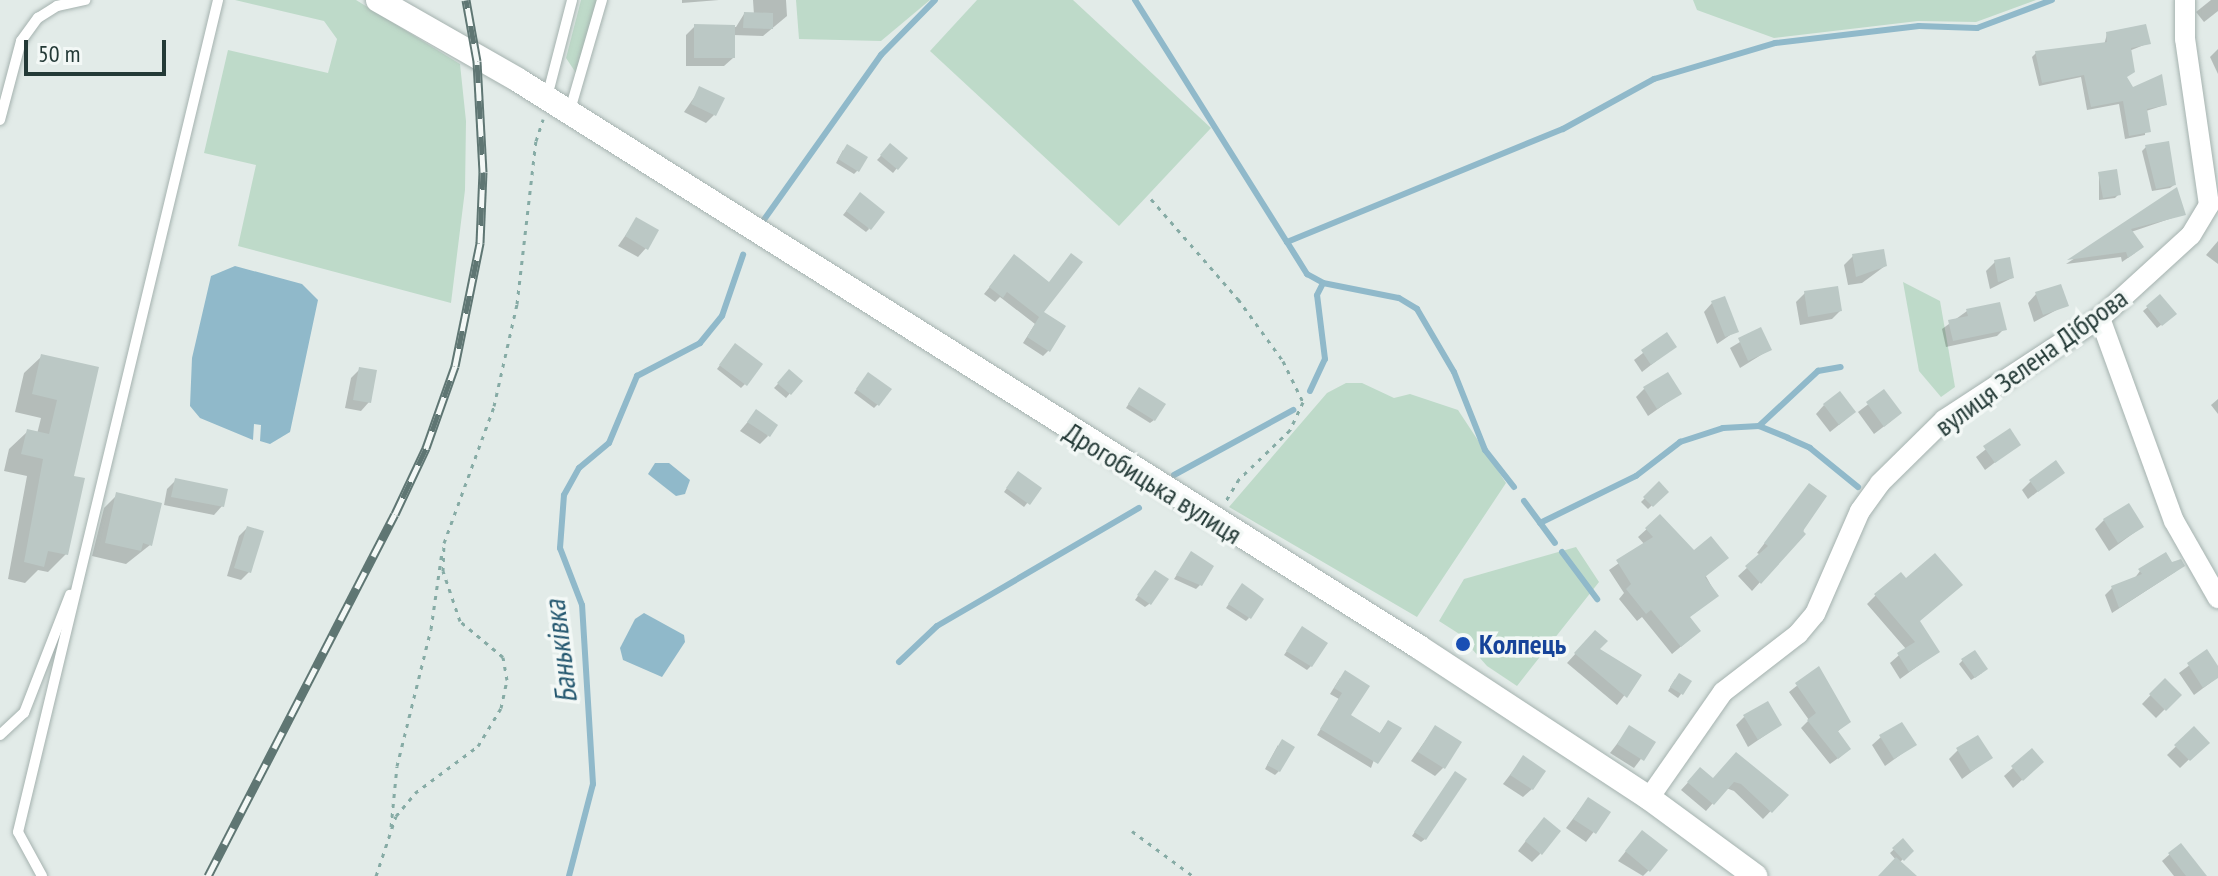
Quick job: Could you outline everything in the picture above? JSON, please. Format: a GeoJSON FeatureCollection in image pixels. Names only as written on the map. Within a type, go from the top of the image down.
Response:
{"type":"FeatureCollection","features":[{"type":"Feature","properties":{"kind":"street","name":"Дрогобицька вулиця"},"geometry":{"type":"LineString","coordinates":[[378,0],[556,104],[1649,798],[1755,876]]}},
{"type":"Feature","properties":{"kind":"street","name":"вулиця Зелена Діброва"},"geometry":{"type":"LineString","coordinates":[[1649,798],[1723,692],[1798,634],[1815,614],[1860,511],[1880,483],[1944,420],[2100,318],[2171,258],[2214,203],[2185,39],[2185,0]]}},
{"type":"Feature","properties":{"kind":"street"},"geometry":{"type":"LineString","coordinates":[[2100,318],[2174,521],[2218,598]]}},
{"type":"Feature","properties":{"kind":"lane"},"geometry":{"type":"LineString","coordinates":[[0,120],[21,41],[38,18],[57,6],[85,0]]}},
{"type":"Feature","properties":{"kind":"lane"},"geometry":{"type":"LineString","coordinates":[[42,876],[18,832],[218,0]]}},
{"type":"Feature","properties":{"kind":"lane"},"geometry":{"type":"LineString","coordinates":[[556,104],[572,0]]}},
{"type":"Feature","properties":{"kind":"lane"},"geometry":{"type":"LineString","coordinates":[[556,104],[602,0]]}},
{"type":"Feature","properties":{"kind":"lane"},"geometry":{"type":"LineString","coordinates":[[0,735],[24,713],[81,572]]}},
{"type":"Feature","properties":{"kind":"path"},"geometry":{"type":"LineString","coordinates":[[376,876],[391,831],[397,766],[431,629],[444,543],[494,406],[517,304],[536,141],[556,104]]}},
{"type":"Feature","properties":{"kind":"path"},"geometry":{"type":"LineString","coordinates":[[1151,199],[1238,299],[1283,361],[1303,402],[1290,430],[1239,479],[1213,522]]}},
{"type":"Feature","properties":{"kind":"path"},"geometry":{"type":"LineString","coordinates":[[391,831],[415,793],[478,746],[501,708],[507,680],[503,657],[460,621],[443,571],[444,543]]}},
{"type":"Feature","properties":{"kind":"path"},"geometry":{"type":"LineString","coordinates":[[1132,831],[1193,876]]}},
{"type":"Feature","properties":{"kind":"green space"},"geometry":{"type":"Polygon","coordinates":[[[235,0],[356,0],[460,64],[466,121],[465,190],[451,303],[238,246],[256,165],[204,153],[228,50],[328,73],[337,39],[324,21],[235,0]]]}},
{"type":"Feature","properties":{"kind":"green space"},"geometry":{"type":"Polygon","coordinates":[[[581,0],[599,0],[576,73],[566,58],[581,0]]]}},
{"type":"Feature","properties":{"kind":"green space"},"geometry":{"type":"Polygon","coordinates":[[[796,0],[930,0],[881,41],[799,39],[796,0]]]}},
{"type":"Feature","properties":{"kind":"green space"},"geometry":{"type":"Polygon","coordinates":[[[977,0],[1073,0],[1211,128],[1119,226],[930,51],[977,0]]]}},
{"type":"Feature","properties":{"kind":"green space"},"geometry":{"type":"Polygon","coordinates":[[[1693,0],[2036,0],[1976,22],[1918,21],[1774,38],[1697,10],[1693,0]]]}},
{"type":"Feature","properties":{"kind":"green space"},"geometry":{"type":"Polygon","coordinates":[[[1903,282],[1940,301],[1955,387],[1941,397],[1919,371],[1903,282]]]}},
{"type":"Feature","properties":{"kind":"green space"},"geometry":{"type":"Polygon","coordinates":[[[1346,383],[1362,383],[1394,398],[1410,394],[1458,410],[1506,483],[1417,617],[1229,507],[1327,393],[1346,383]]]}},
{"type":"Feature","properties":{"kind":"green space"},"geometry":{"type":"Polygon","coordinates":[[[1576,547],[1599,582],[1517,686],[1487,666],[1472,649],[1475,644],[1439,621],[1464,579],[1576,547]]]}},
{"type":"Feature","properties":{"kind":"water"},"geometry":{"type":"Polygon","coordinates":[[[235,266],[302,284],[318,300],[290,432],[270,444],[260,441],[261,425],[254,424],[253,440],[200,418],[190,406],[192,358],[211,276],[235,266]]]}},
{"type":"Feature","properties":{"kind":"water"},"geometry":{"type":"Polygon","coordinates":[[[655,463],[669,463],[690,480],[685,494],[676,496],[648,474],[655,463]]]}},
{"type":"Feature","properties":{"kind":"water"},"geometry":{"type":"Polygon","coordinates":[[[644,613],[684,635],[685,642],[662,677],[623,660],[620,648],[635,619],[644,613]]]}},
{"type":"Feature","properties":{"kind":"building"},"geometry":{"type":"Polygon","coordinates":[[[744,12],[773,13],[773,29],[743,28],[744,12]]]}},
{"type":"Feature","properties":{"kind":"building"},"geometry":{"type":"Polygon","coordinates":[[[694,24],[735,25],[735,58],[694,58],[694,24]]]}},
{"type":"Feature","properties":{"kind":"building"},"geometry":{"type":"Polygon","coordinates":[[[2146,24],[2151,44],[2131,48],[2135,72],[2127,77],[2133,87],[2162,74],[2167,105],[2147,109],[2151,132],[2129,136],[2123,101],[2091,107],[2084,75],[2042,83],[2035,51],[2107,42],[2106,32],[2146,24]]]}},
{"type":"Feature","properties":{"kind":"building"},"geometry":{"type":"Polygon","coordinates":[[[699,86],[725,98],[716,116],[691,104],[699,86]]]}},
{"type":"Feature","properties":{"kind":"building"},"geometry":{"type":"Polygon","coordinates":[[[2169,141],[2176,185],[2156,189],[2145,145],[2169,141]]]}},
{"type":"Feature","properties":{"kind":"building"},"geometry":{"type":"Polygon","coordinates":[[[890,143],[908,158],[898,170],[880,155],[890,143]]]}},
{"type":"Feature","properties":{"kind":"building"},"geometry":{"type":"Polygon","coordinates":[[[847,144],[868,157],[859,172],[838,159],[847,144]]]}},
{"type":"Feature","properties":{"kind":"building"},"geometry":{"type":"Polygon","coordinates":[[[2117,169],[2121,195],[2103,198],[2098,172],[2117,169]]]}},
{"type":"Feature","properties":{"kind":"building"},"geometry":{"type":"Polygon","coordinates":[[[2177,187],[2186,215],[2131,229],[2144,247],[2128,258],[2126,252],[2067,260],[2177,187]]]}},
{"type":"Feature","properties":{"kind":"building"},"geometry":{"type":"Polygon","coordinates":[[[860,192],[885,212],[871,230],[846,211],[860,192]]]}},
{"type":"Feature","properties":{"kind":"building"},"geometry":{"type":"Polygon","coordinates":[[[636,217],[659,230],[648,250],[625,236],[636,217]]]}},
{"type":"Feature","properties":{"kind":"building"},"geometry":{"type":"Polygon","coordinates":[[[1884,249],[1887,266],[1856,277],[1852,254],[1884,249]]]}},
{"type":"Feature","properties":{"kind":"building"},"geometry":{"type":"Polygon","coordinates":[[[1071,253],[1083,262],[1044,312],[1066,326],[1050,352],[1027,337],[1039,317],[1007,292],[1003,298],[989,287],[1014,254],[1049,282],[1071,253]]]}},
{"type":"Feature","properties":{"kind":"building"},"geometry":{"type":"Polygon","coordinates":[[[2010,257],[2014,278],[1998,282],[1994,260],[2010,257]]]}},
{"type":"Feature","properties":{"kind":"building"},"geometry":{"type":"Polygon","coordinates":[[[2061,284],[2069,306],[2043,315],[2035,292],[2061,284]]]}},
{"type":"Feature","properties":{"kind":"building"},"geometry":{"type":"Polygon","coordinates":[[[1838,286],[1842,311],[1808,317],[1804,291],[1838,286]]]}},
{"type":"Feature","properties":{"kind":"building"},"geometry":{"type":"Polygon","coordinates":[[[2160,294],[2177,314],[2162,326],[2146,306],[2160,294]]]}},
{"type":"Feature","properties":{"kind":"building"},"geometry":{"type":"Polygon","coordinates":[[[1725,296],[1739,332],[1725,337],[1711,301],[1725,296]]]}},
{"type":"Feature","properties":{"kind":"building"},"geometry":{"type":"Polygon","coordinates":[[[2000,302],[2007,330],[1953,341],[1948,320],[1968,316],[1966,309],[2000,302]]]}},
{"type":"Feature","properties":{"kind":"building"},"geometry":{"type":"Polygon","coordinates":[[[1761,327],[1772,350],[1748,361],[1738,338],[1761,327]]]}},
{"type":"Feature","properties":{"kind":"building"},"geometry":{"type":"Polygon","coordinates":[[[1667,332],[1677,347],[1651,365],[1641,350],[1667,332]]]}},
{"type":"Feature","properties":{"kind":"building"},"geometry":{"type":"Polygon","coordinates":[[[735,343],[763,364],[747,386],[719,365],[735,343]]]}},
{"type":"Feature","properties":{"kind":"building"},"geometry":{"type":"Polygon","coordinates":[[[41,354],[99,367],[74,476],[85,478],[68,555],[48,551],[44,567],[24,562],[43,459],[21,454],[27,429],[49,434],[57,400],[32,394],[41,354]]]}},
{"type":"Feature","properties":{"kind":"building"},"geometry":{"type":"Polygon","coordinates":[[[359,367],[377,370],[371,403],[353,400],[359,367]]]}},
{"type":"Feature","properties":{"kind":"building"},"geometry":{"type":"Polygon","coordinates":[[[789,369],[803,381],[791,395],[777,383],[789,369]]]}},
{"type":"Feature","properties":{"kind":"building"},"geometry":{"type":"Polygon","coordinates":[[[868,372],[892,389],[879,406],[856,389],[868,372]]]}},
{"type":"Feature","properties":{"kind":"building"},"geometry":{"type":"Polygon","coordinates":[[[1668,372],[1682,394],[1657,409],[1643,387],[1668,372]]]}},
{"type":"Feature","properties":{"kind":"building"},"geometry":{"type":"Polygon","coordinates":[[[1139,387],[1166,404],[1155,421],[1128,404],[1139,387]]]}},
{"type":"Feature","properties":{"kind":"building"},"geometry":{"type":"Polygon","coordinates":[[[1884,389],[1902,413],[1884,427],[1866,402],[1884,389]]]}},
{"type":"Feature","properties":{"kind":"building"},"geometry":{"type":"Polygon","coordinates":[[[1840,391],[1856,412],[1839,425],[1823,404],[1840,391]]]}},
{"type":"Feature","properties":{"kind":"building"},"geometry":{"type":"Polygon","coordinates":[[[756,409],[778,425],[770,437],[747,422],[756,409]]]}},
{"type":"Feature","properties":{"kind":"building"},"geometry":{"type":"Polygon","coordinates":[[[2010,428],[2021,445],[1995,463],[1983,446],[2010,428]]]}},
{"type":"Feature","properties":{"kind":"building"},"geometry":{"type":"Polygon","coordinates":[[[2056,460],[2065,473],[2038,492],[2029,480],[2056,460]]]}},
{"type":"Feature","properties":{"kind":"building"},"geometry":{"type":"Polygon","coordinates":[[[1018,471],[1042,488],[1030,505],[1006,488],[1018,471]]]}},
{"type":"Feature","properties":{"kind":"building"},"geometry":{"type":"Polygon","coordinates":[[[175,478],[228,489],[224,507],[171,497],[175,478]]]}},
{"type":"Feature","properties":{"kind":"building"},"geometry":{"type":"Polygon","coordinates":[[[1659,481],[1669,492],[1653,507],[1643,497],[1659,481]]]}},
{"type":"Feature","properties":{"kind":"building"},"geometry":{"type":"Polygon","coordinates":[[[1809,483],[1827,496],[1803,531],[1806,534],[1761,584],[1745,566],[1768,546],[1764,543],[1809,483]]]}},
{"type":"Feature","properties":{"kind":"building"},"geometry":{"type":"Polygon","coordinates":[[[116,492],[162,503],[152,546],[143,543],[141,551],[105,543],[116,492]]]}},
{"type":"Feature","properties":{"kind":"building"},"geometry":{"type":"Polygon","coordinates":[[[2129,503],[2144,527],[2118,543],[2103,519],[2129,503]]]}},
{"type":"Feature","properties":{"kind":"building"},"geometry":{"type":"Polygon","coordinates":[[[1660,514],[1694,550],[1711,536],[1729,558],[1705,577],[1719,596],[1690,617],[1701,631],[1681,647],[1651,610],[1646,614],[1626,589],[1631,584],[1616,560],[1653,537],[1645,528],[1660,514]]]}},
{"type":"Feature","properties":{"kind":"building"},"geometry":{"type":"Polygon","coordinates":[[[247,526],[264,531],[251,573],[234,568],[247,526]]]}},
{"type":"Feature","properties":{"kind":"building"},"geometry":{"type":"Polygon","coordinates":[[[1191,551],[1214,566],[1202,586],[1176,575],[1191,551]]]}},
{"type":"Feature","properties":{"kind":"building"},"geometry":{"type":"Polygon","coordinates":[[[2166,552],[2172,562],[2181,559],[2185,566],[2119,608],[2111,586],[2142,574],[2138,569],[2166,552]]]}},
{"type":"Feature","properties":{"kind":"building"},"geometry":{"type":"Polygon","coordinates":[[[1935,553],[1963,585],[1920,621],[1940,652],[1909,672],[1897,653],[1915,642],[1874,594],[1901,572],[1906,578],[1935,553]]]}},
{"type":"Feature","properties":{"kind":"building"},"geometry":{"type":"Polygon","coordinates":[[[1155,570],[1169,579],[1151,605],[1137,595],[1155,570]]]}},
{"type":"Feature","properties":{"kind":"building"},"geometry":{"type":"Polygon","coordinates":[[[1242,583],[1264,599],[1251,619],[1228,604],[1242,583]]]}},
{"type":"Feature","properties":{"kind":"building"},"geometry":{"type":"Polygon","coordinates":[[[1302,626],[1328,643],[1312,667],[1286,651],[1302,626]]]}},
{"type":"Feature","properties":{"kind":"building"},"geometry":{"type":"Polygon","coordinates":[[[1595,630],[1608,641],[1600,649],[1642,675],[1627,698],[1574,653],[1595,630]]]}},
{"type":"Feature","properties":{"kind":"building"},"geometry":{"type":"Polygon","coordinates":[[[2207,649],[2218,666],[2218,678],[2203,688],[2187,663],[2207,649]]]}},
{"type":"Feature","properties":{"kind":"building"},"geometry":{"type":"Polygon","coordinates":[[[1975,650],[1988,669],[1975,678],[1961,659],[1975,650]]]}},
{"type":"Feature","properties":{"kind":"building"},"geometry":{"type":"Polygon","coordinates":[[[1819,666],[1851,722],[1838,731],[1851,749],[1838,759],[1807,720],[1816,713],[1795,683],[1819,666]]]}},
{"type":"Feature","properties":{"kind":"building"},"geometry":{"type":"Polygon","coordinates":[[[1345,670],[1370,686],[1351,715],[1380,733],[1388,720],[1402,728],[1378,764],[1320,729],[1342,693],[1334,688],[1345,670]]]}},
{"type":"Feature","properties":{"kind":"building"},"geometry":{"type":"Polygon","coordinates":[[[1679,673],[1692,681],[1683,695],[1670,687],[1679,673]]]}},
{"type":"Feature","properties":{"kind":"building"},"geometry":{"type":"Polygon","coordinates":[[[2165,678],[2182,695],[2166,711],[2149,694],[2165,678]]]}},
{"type":"Feature","properties":{"kind":"building"},"geometry":{"type":"Polygon","coordinates":[[[1768,701],[1782,725],[1758,740],[1743,715],[1768,701]]]}},
{"type":"Feature","properties":{"kind":"building"},"geometry":{"type":"Polygon","coordinates":[[[1902,722],[1917,745],[1894,759],[1879,735],[1902,722]]]}},
{"type":"Feature","properties":{"kind":"building"},"geometry":{"type":"Polygon","coordinates":[[[1435,725],[1462,742],[1445,769],[1418,752],[1435,725]]]}},
{"type":"Feature","properties":{"kind":"building"},"geometry":{"type":"Polygon","coordinates":[[[1629,725],[1656,742],[1644,761],[1617,744],[1629,725]]]}},
{"type":"Feature","properties":{"kind":"building"},"geometry":{"type":"Polygon","coordinates":[[[2194,726],[2210,743],[2190,761],[2174,745],[2194,726]]]}},
{"type":"Feature","properties":{"kind":"building"},"geometry":{"type":"Polygon","coordinates":[[[1978,735],[1993,758],[1971,772],[1956,748],[1978,735]]]}},
{"type":"Feature","properties":{"kind":"building"},"geometry":{"type":"Polygon","coordinates":[[[1282,739],[1295,747],[1280,772],[1267,765],[1282,739]]]}},
{"type":"Feature","properties":{"kind":"building"},"geometry":{"type":"Polygon","coordinates":[[[2032,748],[2044,762],[2023,781],[2011,766],[2032,748]]]}},
{"type":"Feature","properties":{"kind":"building"},"geometry":{"type":"Polygon","coordinates":[[[1736,752],[1789,795],[1772,813],[1741,784],[1734,782],[1714,805],[1687,782],[1700,767],[1713,778],[1736,752]]]}},
{"type":"Feature","properties":{"kind":"building"},"geometry":{"type":"Polygon","coordinates":[[[1523,755],[1546,771],[1533,790],[1510,775],[1523,755]]]}},
{"type":"Feature","properties":{"kind":"building"},"geometry":{"type":"Polygon","coordinates":[[[1455,771],[1467,779],[1426,840],[1414,832],[1455,771]]]}},
{"type":"Feature","properties":{"kind":"building"},"geometry":{"type":"Polygon","coordinates":[[[1588,797],[1611,812],[1596,834],[1573,819],[1588,797]]]}},
{"type":"Feature","properties":{"kind":"building"},"geometry":{"type":"Polygon","coordinates":[[[1544,817],[1561,831],[1542,855],[1525,841],[1544,817]]]}},
{"type":"Feature","properties":{"kind":"building"},"geometry":{"type":"Polygon","coordinates":[[[1642,830],[1668,850],[1650,872],[1625,851],[1642,830]]]}},
{"type":"Feature","properties":{"kind":"building"},"geometry":{"type":"Polygon","coordinates":[[[1903,838],[1914,851],[1904,861],[1892,848],[1903,838]]]}},
{"type":"Feature","properties":{"kind":"building"},"geometry":{"type":"Polygon","coordinates":[[[2181,843],[2207,876],[2186,876],[2168,853],[2181,843]]]}},
{"type":"Feature","properties":{"kind":"building"},"geometry":{"type":"Polygon","coordinates":[[[1896,857],[1917,876],[1878,876],[1896,857]]]}},
{"type":"Feature","properties":{"kind":"waterway","name":"Баньківка"},"geometry":{"type":"LineString","coordinates":[[763,221],[881,55],[935,0]]}},
{"type":"Feature","properties":{"kind":"waterway"},"geometry":{"type":"LineString","coordinates":[[1135,0],[1287,242],[1563,129],[1654,79],[1775,43],[1919,26],[1977,28],[2052,0]]}},
{"type":"Feature","properties":{"kind":"waterway"},"geometry":{"type":"LineString","coordinates":[[1287,242],[1307,274],[1323,283],[1399,298],[1417,309],[1454,372],[1485,450],[1514,487]]}},
{"type":"Feature","properties":{"kind":"waterway","name":"Баньківка"},"geometry":{"type":"LineString","coordinates":[[569,876],[593,784],[582,605],[560,548],[564,495],[579,468],[609,443],[637,376],[700,343],[722,316],[743,255]]}},
{"type":"Feature","properties":{"kind":"waterway"},"geometry":{"type":"LineString","coordinates":[[1310,391],[1325,359],[1317,295],[1323,283]]}},
{"type":"Feature","properties":{"kind":"waterway"},"geometry":{"type":"LineString","coordinates":[[1759,426],[1818,371],[1841,367]]}},
{"type":"Feature","properties":{"kind":"waterway"},"geometry":{"type":"LineString","coordinates":[[1174,475],[1293,410]]}},
{"type":"Feature","properties":{"kind":"waterway"},"geometry":{"type":"LineString","coordinates":[[1540,523],[1636,476],[1680,442],[1723,428],[1759,426],[1788,438],[1810,448],[1858,487]]}},
{"type":"Feature","properties":{"kind":"waterway"},"geometry":{"type":"LineString","coordinates":[[1524,501],[1555,543]]}},
{"type":"Feature","properties":{"kind":"waterway"},"geometry":{"type":"LineString","coordinates":[[899,662],[937,626],[1139,508]]}},
{"type":"Feature","properties":{"kind":"waterway"},"geometry":{"type":"LineString","coordinates":[[1562,552],[1597,599]]}},
{"type":"Feature","properties":{"kind":"railway"},"geometry":{"type":"LineString","coordinates":[[208,876],[395,514],[426,448],[455,366],[480,243],[483,172],[477,61],[466,0]]}},
{"type":"Feature","properties":{"kind":"place","name":"Колпець"},"geometry":{"type":"Point","coordinates":[1463,644]}}]}
